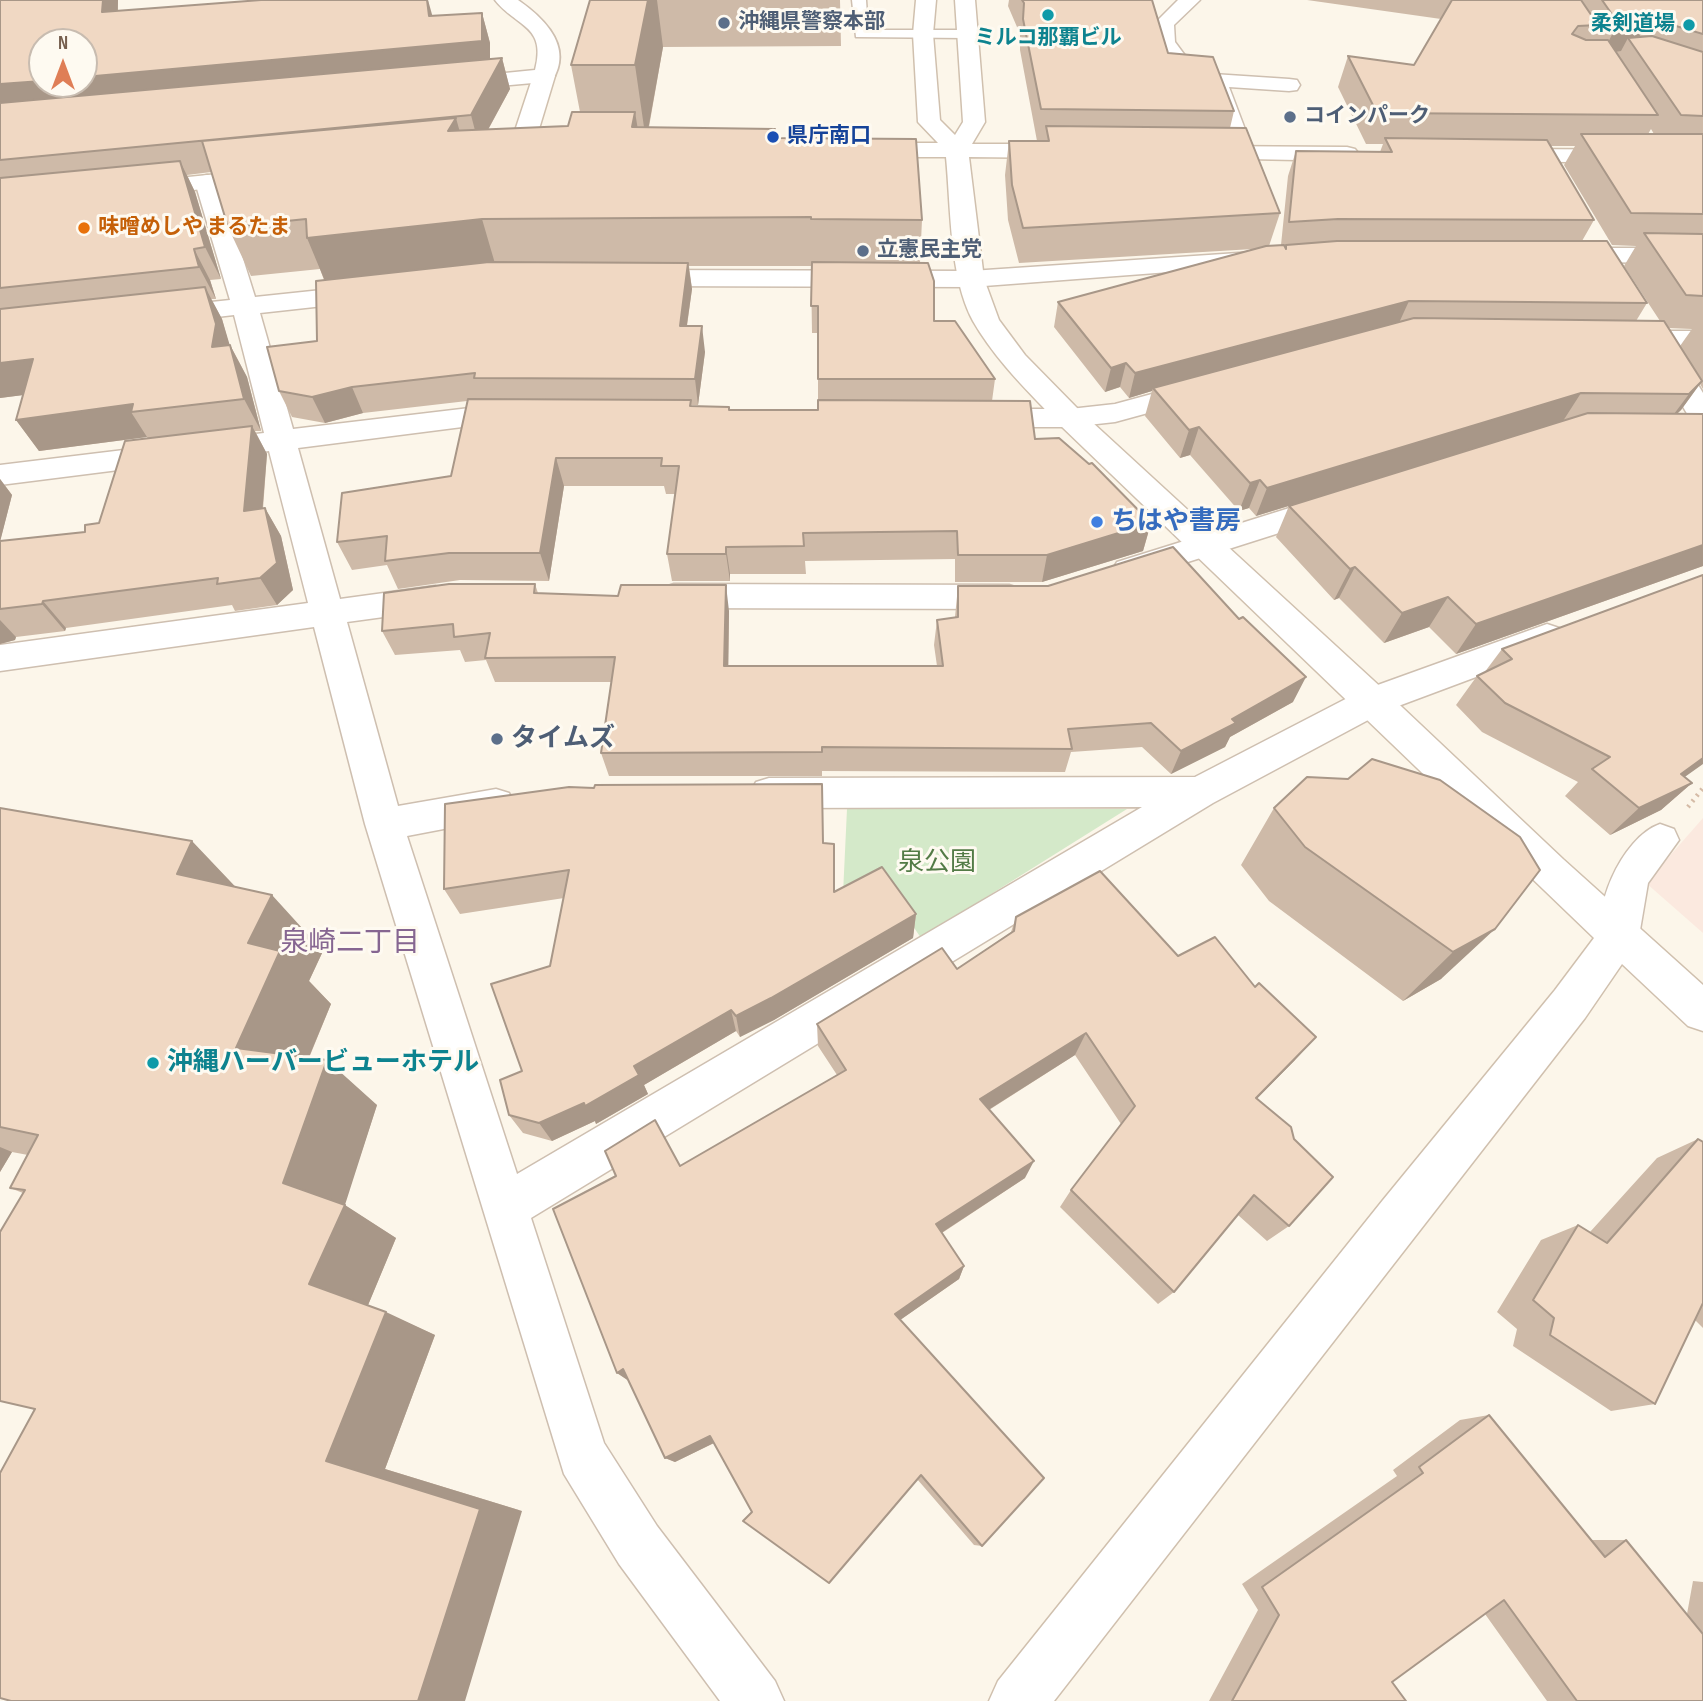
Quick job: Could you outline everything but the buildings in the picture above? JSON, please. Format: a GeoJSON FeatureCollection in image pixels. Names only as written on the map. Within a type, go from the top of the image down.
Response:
{"type":"FeatureCollection","features":[{"type":"Feature","properties":{"kind":"street"},"geometry":{"type":"LineString","coordinates":[[505,0],[543,30],[550,48],[550,57],[520,152]]}},
{"type":"Feature","properties":{"kind":"street"},"geometry":{"type":"LineString","coordinates":[[926,0],[923,34],[929,122],[957,150]]}},
{"type":"Feature","properties":{"kind":"street"},"geometry":{"type":"LineString","coordinates":[[965,0],[974,122],[957,150],[971,279],[986,320],[999,340],[1070,418],[1703,1012]]}},
{"type":"Feature","properties":{"kind":"street"},"geometry":{"type":"LineString","coordinates":[[1190,0],[1164,23],[1163,36],[1192,79],[1289,85]]}},
{"type":"Feature","properties":{"kind":"street"},"geometry":{"type":"LineString","coordinates":[[439,86],[544,76]]}},
{"type":"Feature","properties":{"kind":"street"},"geometry":{"type":"LineString","coordinates":[[1215,79],[1242,153]]}},
{"type":"Feature","properties":{"kind":"street"},"geometry":{"type":"LineString","coordinates":[[1488,156],[1544,156],[1651,148],[1703,158]]}},
{"type":"Feature","properties":{"kind":"street"},"geometry":{"type":"LineString","coordinates":[[840,150],[1076,151]]}},
{"type":"Feature","properties":{"kind":"street"},"geometry":{"type":"LineString","coordinates":[[1187,152],[1363,154]]}},
{"type":"Feature","properties":{"kind":"street"},"geometry":{"type":"LineString","coordinates":[[1544,156],[1559,185]]}},
{"type":"Feature","properties":{"kind":"street"},"geometry":{"type":"LineString","coordinates":[[110,191],[290,173]]}},
{"type":"Feature","properties":{"kind":"street"},"geometry":{"type":"LineString","coordinates":[[207,182],[245,306],[384,824],[582,1456],[638,1545],[755,1701]]}},
{"type":"Feature","properties":{"kind":"street"},"geometry":{"type":"LineString","coordinates":[[1587,232],[1608,266]]}},
{"type":"Feature","properties":{"kind":"street"},"geometry":{"type":"LineString","coordinates":[[1546,256],[1608,266],[1703,256]]}},
{"type":"Feature","properties":{"kind":"street"},"geometry":{"type":"LineString","coordinates":[[620,278],[971,279],[1272,258]]}},
{"type":"Feature","properties":{"kind":"street"},"geometry":{"type":"LineString","coordinates":[[146,317],[391,290]]}},
{"type":"Feature","properties":{"kind":"street"},"geometry":{"type":"LineString","coordinates":[[1603,338],[1651,329],[1703,339]]}},
{"type":"Feature","properties":{"kind":"street"},"geometry":{"type":"LineString","coordinates":[[1651,329],[1703,416]]}},
{"type":"Feature","properties":{"kind":"street"},"geometry":{"type":"LineString","coordinates":[[960,418],[1070,418],[1115,413],[1231,381]]}},
{"type":"Feature","properties":{"kind":"street"},"geometry":{"type":"LineString","coordinates":[[0,475],[478,416],[534,416]]}},
{"type":"Feature","properties":{"kind":"street"},"geometry":{"type":"LineString","coordinates":[[1104,578],[1354,499]]}},
{"type":"Feature","properties":{"kind":"street"},"geometry":{"type":"LineString","coordinates":[[0,658],[460,595]]}},
{"type":"Feature","properties":{"kind":"street"},"geometry":{"type":"LineString","coordinates":[[640,596],[1042,597]]}},
{"type":"Feature","properties":{"kind":"street"},"geometry":{"type":"LineString","coordinates":[[505,1207],[1200,792],[1373,701],[1573,628]]}},
{"type":"Feature","properties":{"kind":"street"},"geometry":{"type":"LineString","coordinates":[[741,793],[1200,792]]}},
{"type":"Feature","properties":{"kind":"street"},"geometry":{"type":"LineString","coordinates":[[384,824],[533,798]]}},
{"type":"Feature","properties":{"kind":"street"},"geometry":{"type":"LineString","coordinates":[[1018,1701],[1390,1227],[1570,1004],[1619,936],[1630,877],[1660,840]]}},
{"type":"Feature","properties":{"kind":"lane"},"geometry":{"type":"LineString","coordinates":[[859,0],[860,33],[966,34]]}},
{"type":"Feature","properties":{"kind":"shaded area"},"geometry":{"type":"Polygon","coordinates":[[[1703,818],[1703,933],[1646,883],[1703,818]]]}},
{"type":"Feature","properties":{"kind":"green space","name":"泉公園"},"geometry":{"type":"Polygon","coordinates":[[[847,809],[1127,809],[921,938],[885,885],[843,894],[847,809]]]}},
{"type":"Feature","properties":{"kind":"place","name":"ミルコ那覇ビル"},"geometry":{"type":"Point","coordinates":[1048,15]}},
{"type":"Feature","properties":{"kind":"place","name":"沖縄県警察本部"},"geometry":{"type":"Point","coordinates":[724,23]}},
{"type":"Feature","properties":{"kind":"place","name":"柔剣道場"},"geometry":{"type":"Point","coordinates":[1689,25]}},
{"type":"Feature","properties":{"kind":"place","name":"コインパーク"},"geometry":{"type":"Point","coordinates":[1290,117]}},
{"type":"Feature","properties":{"kind":"place","name":"県庁南口"},"geometry":{"type":"Point","coordinates":[773,137]}},
{"type":"Feature","properties":{"kind":"place","name":"味噌めしや まるたま"},"geometry":{"type":"Point","coordinates":[84,228]}},
{"type":"Feature","properties":{"kind":"place","name":"立憲民主党"},"geometry":{"type":"Point","coordinates":[863,251]}},
{"type":"Feature","properties":{"kind":"place","name":"ちはや書房"},"geometry":{"type":"Point","coordinates":[1097,522]}},
{"type":"Feature","properties":{"kind":"place","name":"タイムズ"},"geometry":{"type":"Point","coordinates":[497,739]}},
{"type":"Feature","properties":{"kind":"place","name":"沖縄ハーバービューホテル"},"geometry":{"type":"Point","coordinates":[153,1063]}},
{"type":"Feature","properties":{"kind":"district","name":"泉崎二丁目"},"geometry":{"type":"Point","coordinates":[350,944]}}]}
